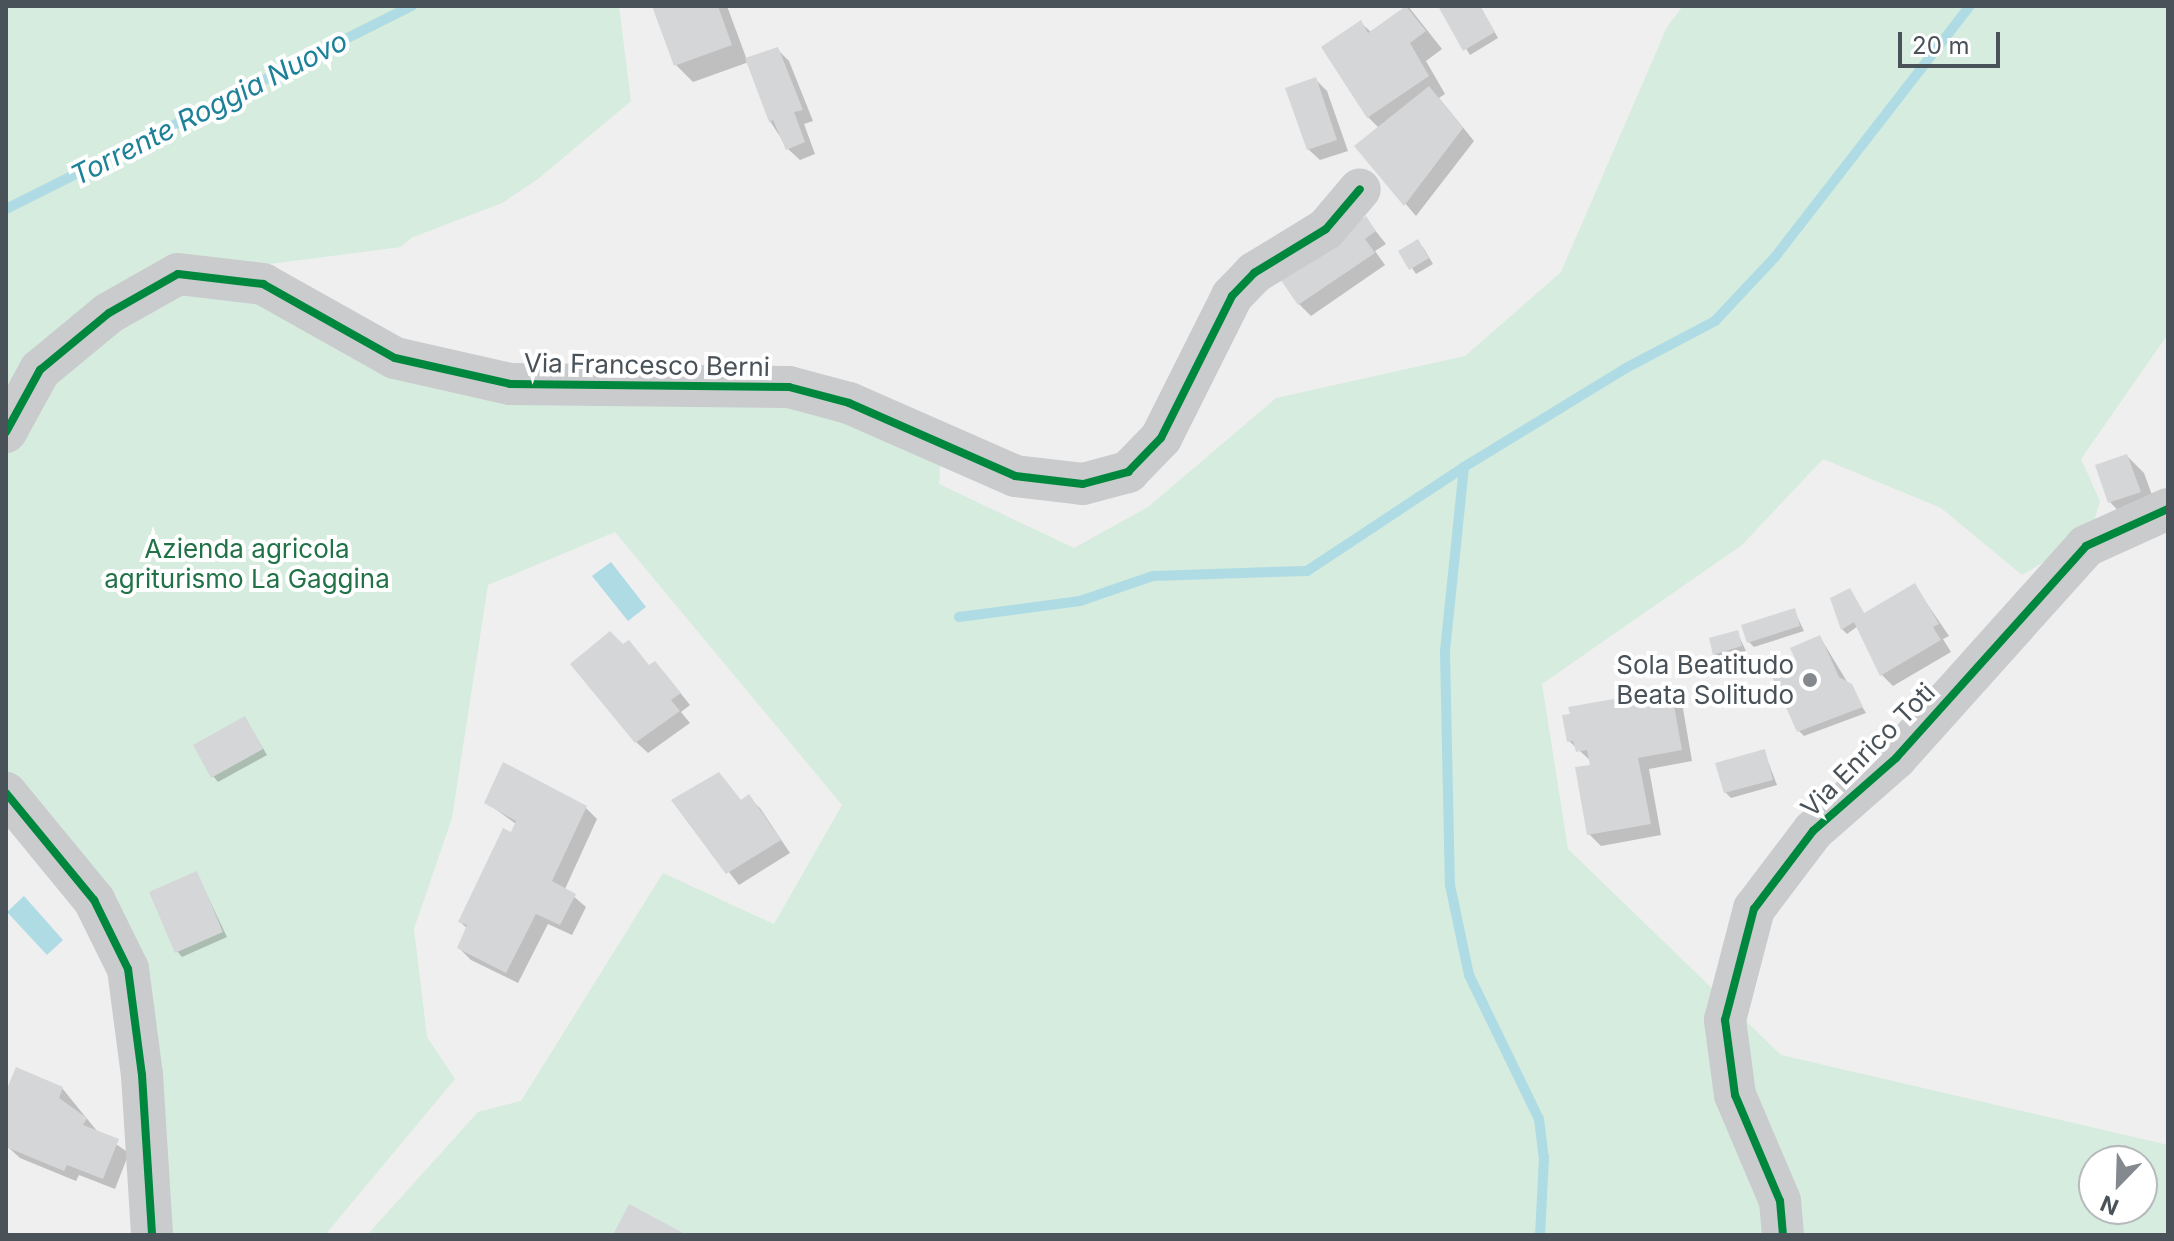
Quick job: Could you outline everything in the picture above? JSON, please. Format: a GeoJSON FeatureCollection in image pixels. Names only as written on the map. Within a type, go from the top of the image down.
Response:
{"type":"FeatureCollection","features":[{"type":"Feature","properties":{"kind":"street","name":"Via Francesco Berni"},"geometry":{"type":"LineString","coordinates":[[6,432],[40,370],[109,313],[178,274],[263,284],[395,358],[510,384],[789,387],[849,403],[1015,476],[1083,484],[1128,472],[1161,438],[1232,296],[1254,273],[1326,229],[1360,189]]}},
{"type":"Feature","properties":{"kind":"street","name":"Via Enrico Toti"},"geometry":{"type":"LineString","coordinates":[[1783,1235],[1780,1201],[1735,1095],[1725,1020],[1754,909],[1813,831],[1896,758],[2086,546],[2168,509]]}},
{"type":"Feature","properties":{"kind":"street"},"geometry":{"type":"LineString","coordinates":[[6,793],[94,900],[128,969],[142,1075],[152,1235]]}},
{"type":"Feature","properties":{"kind":"green space","name":"Azienda agricola agriturismo La Gaggina"},"geometry":{"type":"Polygon","coordinates":[[[6,6],[619,6],[631,101],[538,179],[502,203],[411,238],[401,247],[247,267],[262,293],[397,370],[797,398],[941,456],[939,484],[1074,548],[1148,507],[1276,398],[1465,356],[1561,272],[1667,27],[1683,6],[2168,6],[2168,334],[2081,459],[2100,501],[2090,535],[2022,575],[1941,508],[1823,459],[1742,545],[1542,684],[1568,849],[1781,1055],[2168,1145],[2168,1235],[367,1235],[478,1112],[521,1101],[663,873],[774,924],[842,805],[615,532],[488,585],[452,818],[414,929],[427,1037],[455,1079],[325,1235],[162,1235],[132,965],[6,774],[6,6]]]}},
{"type":"Feature","properties":{"kind":"water"},"geometry":{"type":"Polygon","coordinates":[[[611,562],[646,607],[628,621],[592,576],[611,562]]]}},
{"type":"Feature","properties":{"kind":"water"},"geometry":{"type":"Polygon","coordinates":[[[24,896],[63,940],[47,955],[7,912],[24,896]]]}},
{"type":"Feature","properties":{"kind":"building"},"geometry":{"type":"Polygon","coordinates":[[[652,6],[718,6],[732,45],[674,66],[652,6]]]}},
{"type":"Feature","properties":{"kind":"building"},"geometry":{"type":"Polygon","coordinates":[[[1406,6],[1426,31],[1410,43],[1429,76],[1367,118],[1321,47],[1361,20],[1368,33],[1406,6]]]}},
{"type":"Feature","properties":{"kind":"building"},"geometry":{"type":"Polygon","coordinates":[[[1438,6],[1480,6],[1495,32],[1463,51],[1438,6]]]}},
{"type":"Feature","properties":{"kind":"building"},"geometry":{"type":"Polygon","coordinates":[[[778,47],[803,110],[794,112],[805,142],[786,150],[773,120],[769,122],[745,58],[778,47]]]}},
{"type":"Feature","properties":{"kind":"building"},"geometry":{"type":"Polygon","coordinates":[[[1316,77],[1337,140],[1307,150],[1285,88],[1316,77]]]}},
{"type":"Feature","properties":{"kind":"building"},"geometry":{"type":"Polygon","coordinates":[[[1429,86],[1463,128],[1404,206],[1354,146],[1429,86]]]}},
{"type":"Feature","properties":{"kind":"building"},"geometry":{"type":"Polygon","coordinates":[[[1366,216],[1376,231],[1365,239],[1375,253],[1298,305],[1278,276],[1366,216]]]}},
{"type":"Feature","properties":{"kind":"building"},"geometry":{"type":"Polygon","coordinates":[[[1418,239],[1429,258],[1409,270],[1398,251],[1418,239]]]}},
{"type":"Feature","properties":{"kind":"building"},"geometry":{"type":"Polygon","coordinates":[[[2127,454],[2141,492],[2108,503],[2095,465],[2127,454]]]}},
{"type":"Feature","properties":{"kind":"building"},"geometry":{"type":"Polygon","coordinates":[[[1915,583],[1939,624],[1933,627],[1941,640],[1880,676],[1854,622],[1841,630],[1830,598],[1850,588],[1864,613],[1915,583]]]}},
{"type":"Feature","properties":{"kind":"building"},"geometry":{"type":"Polygon","coordinates":[[[1795,608],[1800,626],[1747,643],[1741,625],[1795,608]]]}},
{"type":"Feature","properties":{"kind":"building"},"geometry":{"type":"Polygon","coordinates":[[[1738,630],[1742,646],[1713,655],[1709,638],[1738,630]]]}},
{"type":"Feature","properties":{"kind":"building"},"geometry":{"type":"Polygon","coordinates":[[[610,631],[623,644],[629,640],[649,665],[655,661],[681,693],[671,700],[680,711],[635,743],[570,664],[610,631]]]}},
{"type":"Feature","properties":{"kind":"building","name":"Sola Beatitudo Beata Solitudo"},"geometry":{"type":"Polygon","coordinates":[[[1820,635],[1839,677],[1852,684],[1863,707],[1797,732],[1771,674],[1797,663],[1790,648],[1820,635]]]}},
{"type":"Feature","properties":{"kind":"building"},"geometry":{"type":"Polygon","coordinates":[[[1671,689],[1682,750],[1638,758],[1651,824],[1587,835],[1575,767],[1590,765],[1587,750],[1576,752],[1573,741],[1567,742],[1562,715],[1570,714],[1568,707],[1671,689]]]}},
{"type":"Feature","properties":{"kind":"building"},"geometry":{"type":"Polygon","coordinates":[[[245,716],[263,749],[211,778],[193,745],[245,716]]]}},
{"type":"Feature","properties":{"kind":"building"},"geometry":{"type":"Polygon","coordinates":[[[1765,749],[1773,780],[1724,793],[1715,763],[1765,749]]]}},
{"type":"Feature","properties":{"kind":"building"},"geometry":{"type":"Polygon","coordinates":[[[503,762],[587,806],[552,881],[576,894],[560,925],[536,914],[506,973],[457,948],[467,925],[458,922],[503,828],[511,832],[516,821],[484,803],[503,762]]]}},
{"type":"Feature","properties":{"kind":"building"},"geometry":{"type":"Polygon","coordinates":[[[719,772],[741,800],[749,794],[781,840],[726,874],[671,800],[719,772]]]}},
{"type":"Feature","properties":{"kind":"building"},"geometry":{"type":"Polygon","coordinates":[[[197,871],[223,932],[175,953],[149,892],[197,871]]]}},
{"type":"Feature","properties":{"kind":"building"},"geometry":{"type":"Polygon","coordinates":[[[16,1067],[63,1087],[59,1098],[87,1118],[83,1125],[119,1139],[103,1179],[67,1165],[64,1171],[6,1147],[6,1091],[16,1067]]]}},
{"type":"Feature","properties":{"kind":"building"},"geometry":{"type":"Polygon","coordinates":[[[629,1204],[687,1235],[613,1235],[629,1204]]]}},
{"type":"Feature","properties":{"kind":"waterway","name":"Torrente Roggia Nuovo"},"geometry":{"type":"LineString","coordinates":[[6,209],[412,6]]}},
{"type":"Feature","properties":{"kind":"waterway"},"geometry":{"type":"LineString","coordinates":[[959,617],[1080,601],[1153,576],[1307,571],[1464,467],[1626,368],[1715,321],[1775,257],[1970,6]]}},
{"type":"Feature","properties":{"kind":"waterway"},"geometry":{"type":"LineString","coordinates":[[1464,467],[1445,651],[1450,885],[1469,975],[1539,1119],[1544,1157],[1540,1235]]}},
{"type":"Feature","properties":{"kind":"cycle path"},"geometry":{"type":"LineString","coordinates":[[6,432],[40,370],[109,313],[178,274],[263,284],[395,358],[510,384],[789,387],[849,403],[1015,476],[1083,484],[1128,472],[1161,438],[1232,296],[1254,273],[1326,229],[1360,189]]}},
{"type":"Feature","properties":{"kind":"cycle path"},"geometry":{"type":"LineString","coordinates":[[1783,1235],[1780,1201],[1735,1095],[1725,1020],[1754,909],[1813,831],[1896,758],[2086,546],[2168,509]]}},
{"type":"Feature","properties":{"kind":"cycle path"},"geometry":{"type":"LineString","coordinates":[[6,793],[94,900],[128,969],[142,1075],[152,1235]]}},
{"type":"Feature","properties":{"kind":"place","name":"Sola Beatitudo Beata Solitudo"},"geometry":{"type":"Point","coordinates":[1810,680]}}]}
